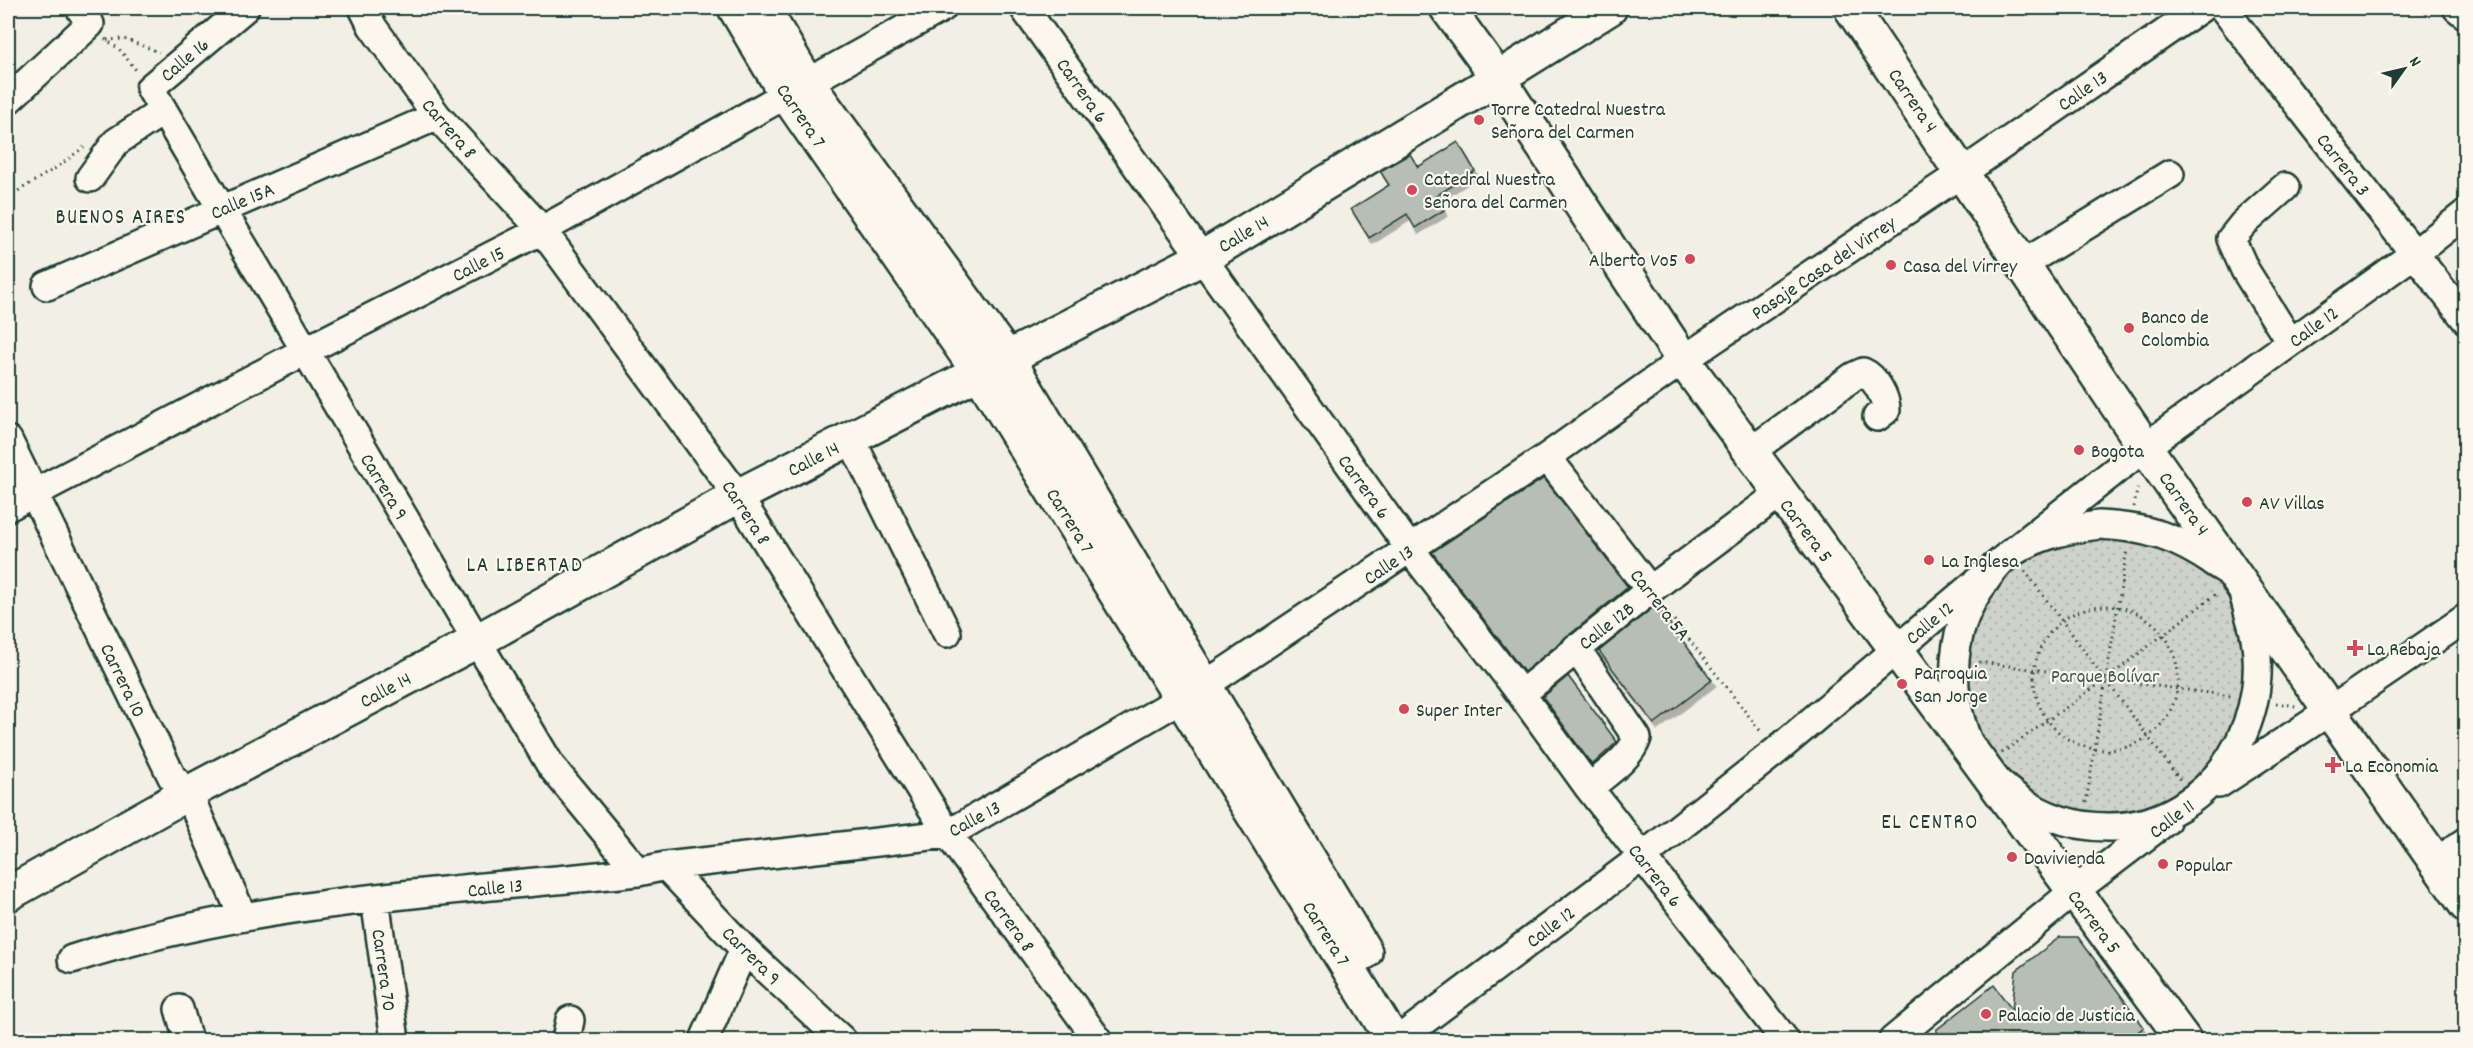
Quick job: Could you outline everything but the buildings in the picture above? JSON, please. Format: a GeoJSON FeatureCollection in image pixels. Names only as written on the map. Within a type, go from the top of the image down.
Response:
{"type":"FeatureCollection","features":[{"type":"Feature","properties":{"kind":"main road","name":"Carrera 7"},"geometry":{"type":"LineString","coordinates":[[735,8],[797,89],[994,366],[1406,1038]]}},
{"type":"Feature","properties":{"kind":"main road","name":"Carrera 7"},"geometry":{"type":"LineString","coordinates":[[763,8],[797,89]]}},
{"type":"Feature","properties":{"kind":"main road","name":"Carrera 5"},"geometry":{"type":"LineString","coordinates":[[1447,8],[1498,78],[1683,360],[1779,494],[2184,1041]]}},
{"type":"Feature","properties":{"kind":"main road","name":"Calle 14"},"geometry":{"type":"LineString","coordinates":[[8,894],[188,793],[477,641],[738,496],[1202,258],[1610,8]]}},
{"type":"Feature","properties":{"kind":"main road","name":"Carrera 4"},"geometry":{"type":"LineString","coordinates":[[1851,8],[2145,447],[2466,905]]}},
{"type":"Feature","properties":{"kind":"street","name":"Calle 16"},"geometry":{"type":"LineString","coordinates":[[90,178],[116,142],[156,99],[186,58],[245,8]]}},
{"type":"Feature","properties":{"kind":"street","name":"Carrera 8"},"geometry":{"type":"LineString","coordinates":[[363,8],[372,26],[437,116],[542,230],[738,496],[948,834],[1098,1041]]}},
{"type":"Feature","properties":{"kind":"street","name":"Calle 15"},"geometry":{"type":"LineString","coordinates":[[8,507],[33,492],[542,230],[942,8]]}},
{"type":"Feature","properties":{"kind":"street","name":"Carrera 6"},"geometry":{"type":"LineString","coordinates":[[1024,8],[1410,549],[1521,694],[1589,788],[1785,1041]]}},
{"type":"Feature","properties":{"kind":"street","name":"Calle 13"},"geometry":{"type":"LineString","coordinates":[[1962,173],[2201,8]]}},
{"type":"Feature","properties":{"kind":"street","name":"Carrera 3"},"geometry":{"type":"LineString","coordinates":[[2223,8],[2466,320]]}},
{"type":"Feature","properties":{"kind":"street"},"geometry":{"type":"LineString","coordinates":[[2457,8],[2466,15]]}},
{"type":"Feature","properties":{"kind":"street"},"geometry":{"type":"LineString","coordinates":[[8,100],[92,24]]}},
{"type":"Feature","properties":{"kind":"street","name":"Carrera 9"},"geometry":{"type":"LineString","coordinates":[[156,99],[551,766],[638,872]]}},
{"type":"Feature","properties":{"kind":"street","name":"Calle 15A"},"geometry":{"type":"LineString","coordinates":[[47,286],[437,116]]}},
{"type":"Feature","properties":{"kind":"street","name":"Pasaje Casa del Virrey"},"geometry":{"type":"LineString","coordinates":[[1683,360],[1962,173]]}},
{"type":"Feature","properties":{"kind":"street"},"geometry":{"type":"LineString","coordinates":[[2024,264],[2170,174]]}},
{"type":"Feature","properties":{"kind":"street"},"geometry":{"type":"LineString","coordinates":[[2285,188],[2243,224],[2231,239],[2245,270],[2290,342]]}},
{"type":"Feature","properties":{"kind":"street","name":"Calle 12"},"geometry":{"type":"LineString","coordinates":[[1406,1038],[1776,751],[2011,553],[2145,447],[2414,254],[2466,213]]}},
{"type":"Feature","properties":{"kind":"street","name":"Calle 13"},"geometry":{"type":"LineString","coordinates":[[72,959],[131,940],[243,917],[375,899],[638,872],[666,866],[948,834],[1194,692],[1547,457],[1683,360]]}},
{"type":"Feature","properties":{"kind":"street"},"geometry":{"type":"LineString","coordinates":[[1750,452],[1854,376],[1863,372],[1870,375],[1886,402],[1886,410],[1877,417]]}},
{"type":"Feature","properties":{"kind":"street","name":"Carrera 10"},"geometry":{"type":"LineString","coordinates":[[8,440],[172,777],[188,793],[243,917]]}},
{"type":"Feature","properties":{"kind":"street"},"geometry":{"type":"LineString","coordinates":[[851,440],[946,633]]}},
{"type":"Feature","properties":{"kind":"street","name":"Carrera 5A"},"geometry":{"type":"LineString","coordinates":[[1547,457],[1650,590]]}},
{"type":"Feature","properties":{"kind":"street","name":"Calle 12B"},"geometry":{"type":"LineString","coordinates":[[1521,694],[1650,590],[1779,494]]}},
{"type":"Feature","properties":{"kind":"street"},"geometry":{"type":"LineString","coordinates":[[2099,525],[2131,526],[2159,533],[2187,544],[2237,578],[2252,626],[2256,650],[2254,699],[2248,722],[2227,765],[2195,799],[2169,814],[2142,823],[2112,827],[2083,825],[2054,818],[2028,806],[1981,767],[1963,726],[1957,704],[1954,658],[1959,634],[1975,596],[1993,570],[2011,553],[2038,538],[2068,529],[2099,525]]}},
{"type":"Feature","properties":{"kind":"street","name":"Calle 11"},"geometry":{"type":"LineString","coordinates":[[1893,1041],[2073,892],[2195,799],[2330,711],[2466,618]]}},
{"type":"Feature","properties":{"kind":"street"},"geometry":{"type":"LineString","coordinates":[[1576,648],[1637,738],[1635,746],[1625,757],[1589,788]]}},
{"type":"Feature","properties":{"kind":"street"},"geometry":{"type":"LineString","coordinates":[[2436,862],[2466,841]]}},
{"type":"Feature","properties":{"kind":"street","name":"Carrera 9"},"geometry":{"type":"LineString","coordinates":[[666,866],[744,949],[842,1041]]}},
{"type":"Feature","properties":{"kind":"street","name":"Carrera 70"},"geometry":{"type":"LineString","coordinates":[[375,899],[395,1041]]}},
{"type":"Feature","properties":{"kind":"street"},"geometry":{"type":"LineString","coordinates":[[704,1041],[744,949]]}},
{"type":"Feature","properties":{"kind":"street"},"geometry":{"type":"LineString","coordinates":[[179,1009],[188,1041]]}},
{"type":"Feature","properties":{"kind":"path"},"geometry":{"type":"LineString","coordinates":[[92,24],[167,55],[186,58]]}},
{"type":"Feature","properties":{"kind":"path"},"geometry":{"type":"LineString","coordinates":[[92,24],[119,49],[156,99]]}},
{"type":"Feature","properties":{"kind":"path"},"geometry":{"type":"LineString","coordinates":[[8,197],[59,166],[84,146]]}},
{"type":"Feature","properties":{"kind":"path"},"geometry":{"type":"LineString","coordinates":[[2083,825],[2145,447]]}},
{"type":"Feature","properties":{"kind":"path"},"geometry":{"type":"LineString","coordinates":[[2011,553],[2195,799]]}},
{"type":"Feature","properties":{"kind":"path"},"geometry":{"type":"LineString","coordinates":[[1981,767],[2106,679],[2237,578]]}},
{"type":"Feature","properties":{"kind":"path","name":"Carrera 5A"},"geometry":{"type":"LineString","coordinates":[[1650,590],[1776,751]]}},
{"type":"Feature","properties":{"kind":"path"},"geometry":{"type":"LineString","coordinates":[[2118,606],[2144,616],[2164,634],[2176,660],[2178,689],[2168,716],[2149,737],[2123,749],[2095,750],[2068,740],[2047,721],[2036,696],[2034,669],[2043,641],[2061,620],[2088,607],[2118,606]]}},
{"type":"Feature","properties":{"kind":"path"},"geometry":{"type":"LineString","coordinates":[[1954,658],[2330,711]]}},
{"type":"Feature","properties":{"kind":"green space","name":"Parque Bolívar"},"geometry":{"type":"Polygon","coordinates":[[[2099,525],[2212,561],[2252,626],[2239,744],[2142,823],[2028,806],[1963,726],[1954,681],[1993,570],[2099,525]]]}},
{"type":"Feature","properties":{"kind":"place","name":"Torre Catedral Nuestra Señora del Carmen"},"geometry":{"type":"Point","coordinates":[1479,120]}},
{"type":"Feature","properties":{"kind":"place","name":"Catedral Nuestra Señora del Carmen"},"geometry":{"type":"Point","coordinates":[1412,190]}},
{"type":"Feature","properties":{"kind":"place","name":"Alberto Vo5"},"geometry":{"type":"Point","coordinates":[1690,259]}},
{"type":"Feature","properties":{"kind":"place","name":"Casa del Virrey"},"geometry":{"type":"Point","coordinates":[1891,265]}},
{"type":"Feature","properties":{"kind":"place","name":"Banco de Colombia"},"geometry":{"type":"Point","coordinates":[2129,328]}},
{"type":"Feature","properties":{"kind":"place","name":"Bogota"},"geometry":{"type":"Point","coordinates":[2079,450]}},
{"type":"Feature","properties":{"kind":"place","name":"AV Villas"},"geometry":{"type":"Point","coordinates":[2247,502]}},
{"type":"Feature","properties":{"kind":"place","name":"La Inglesa"},"geometry":{"type":"Point","coordinates":[1929,560]}},
{"type":"Feature","properties":{"kind":"place","name":"La Rebaja"},"geometry":{"type":"Point","coordinates":[2355,648]}},
{"type":"Feature","properties":{"kind":"place","name":"Parroquia San Jorge"},"geometry":{"type":"Point","coordinates":[1902,684]}},
{"type":"Feature","properties":{"kind":"place","name":"Super Inter"},"geometry":{"type":"Point","coordinates":[1404,709]}},
{"type":"Feature","properties":{"kind":"place","name":"La Economia"},"geometry":{"type":"Point","coordinates":[2333,765]}},
{"type":"Feature","properties":{"kind":"place","name":"Davivienda"},"geometry":{"type":"Point","coordinates":[2012,857]}},
{"type":"Feature","properties":{"kind":"place","name":"Popular"},"geometry":{"type":"Point","coordinates":[2163,864]}},
{"type":"Feature","properties":{"kind":"place","name":"Palacio de Justicia"},"geometry":{"type":"Point","coordinates":[1986,1014]}},
{"type":"Feature","properties":{"kind":"district","name":"BUENOS AIRES"},"geometry":{"type":"Point","coordinates":[121,216]}},
{"type":"Feature","properties":{"kind":"district","name":"LA LIBERTAD"},"geometry":{"type":"Point","coordinates":[525,564]}},
{"type":"Feature","properties":{"kind":"district","name":"EL CENTRO"},"geometry":{"type":"Point","coordinates":[1930,821]}}]}
